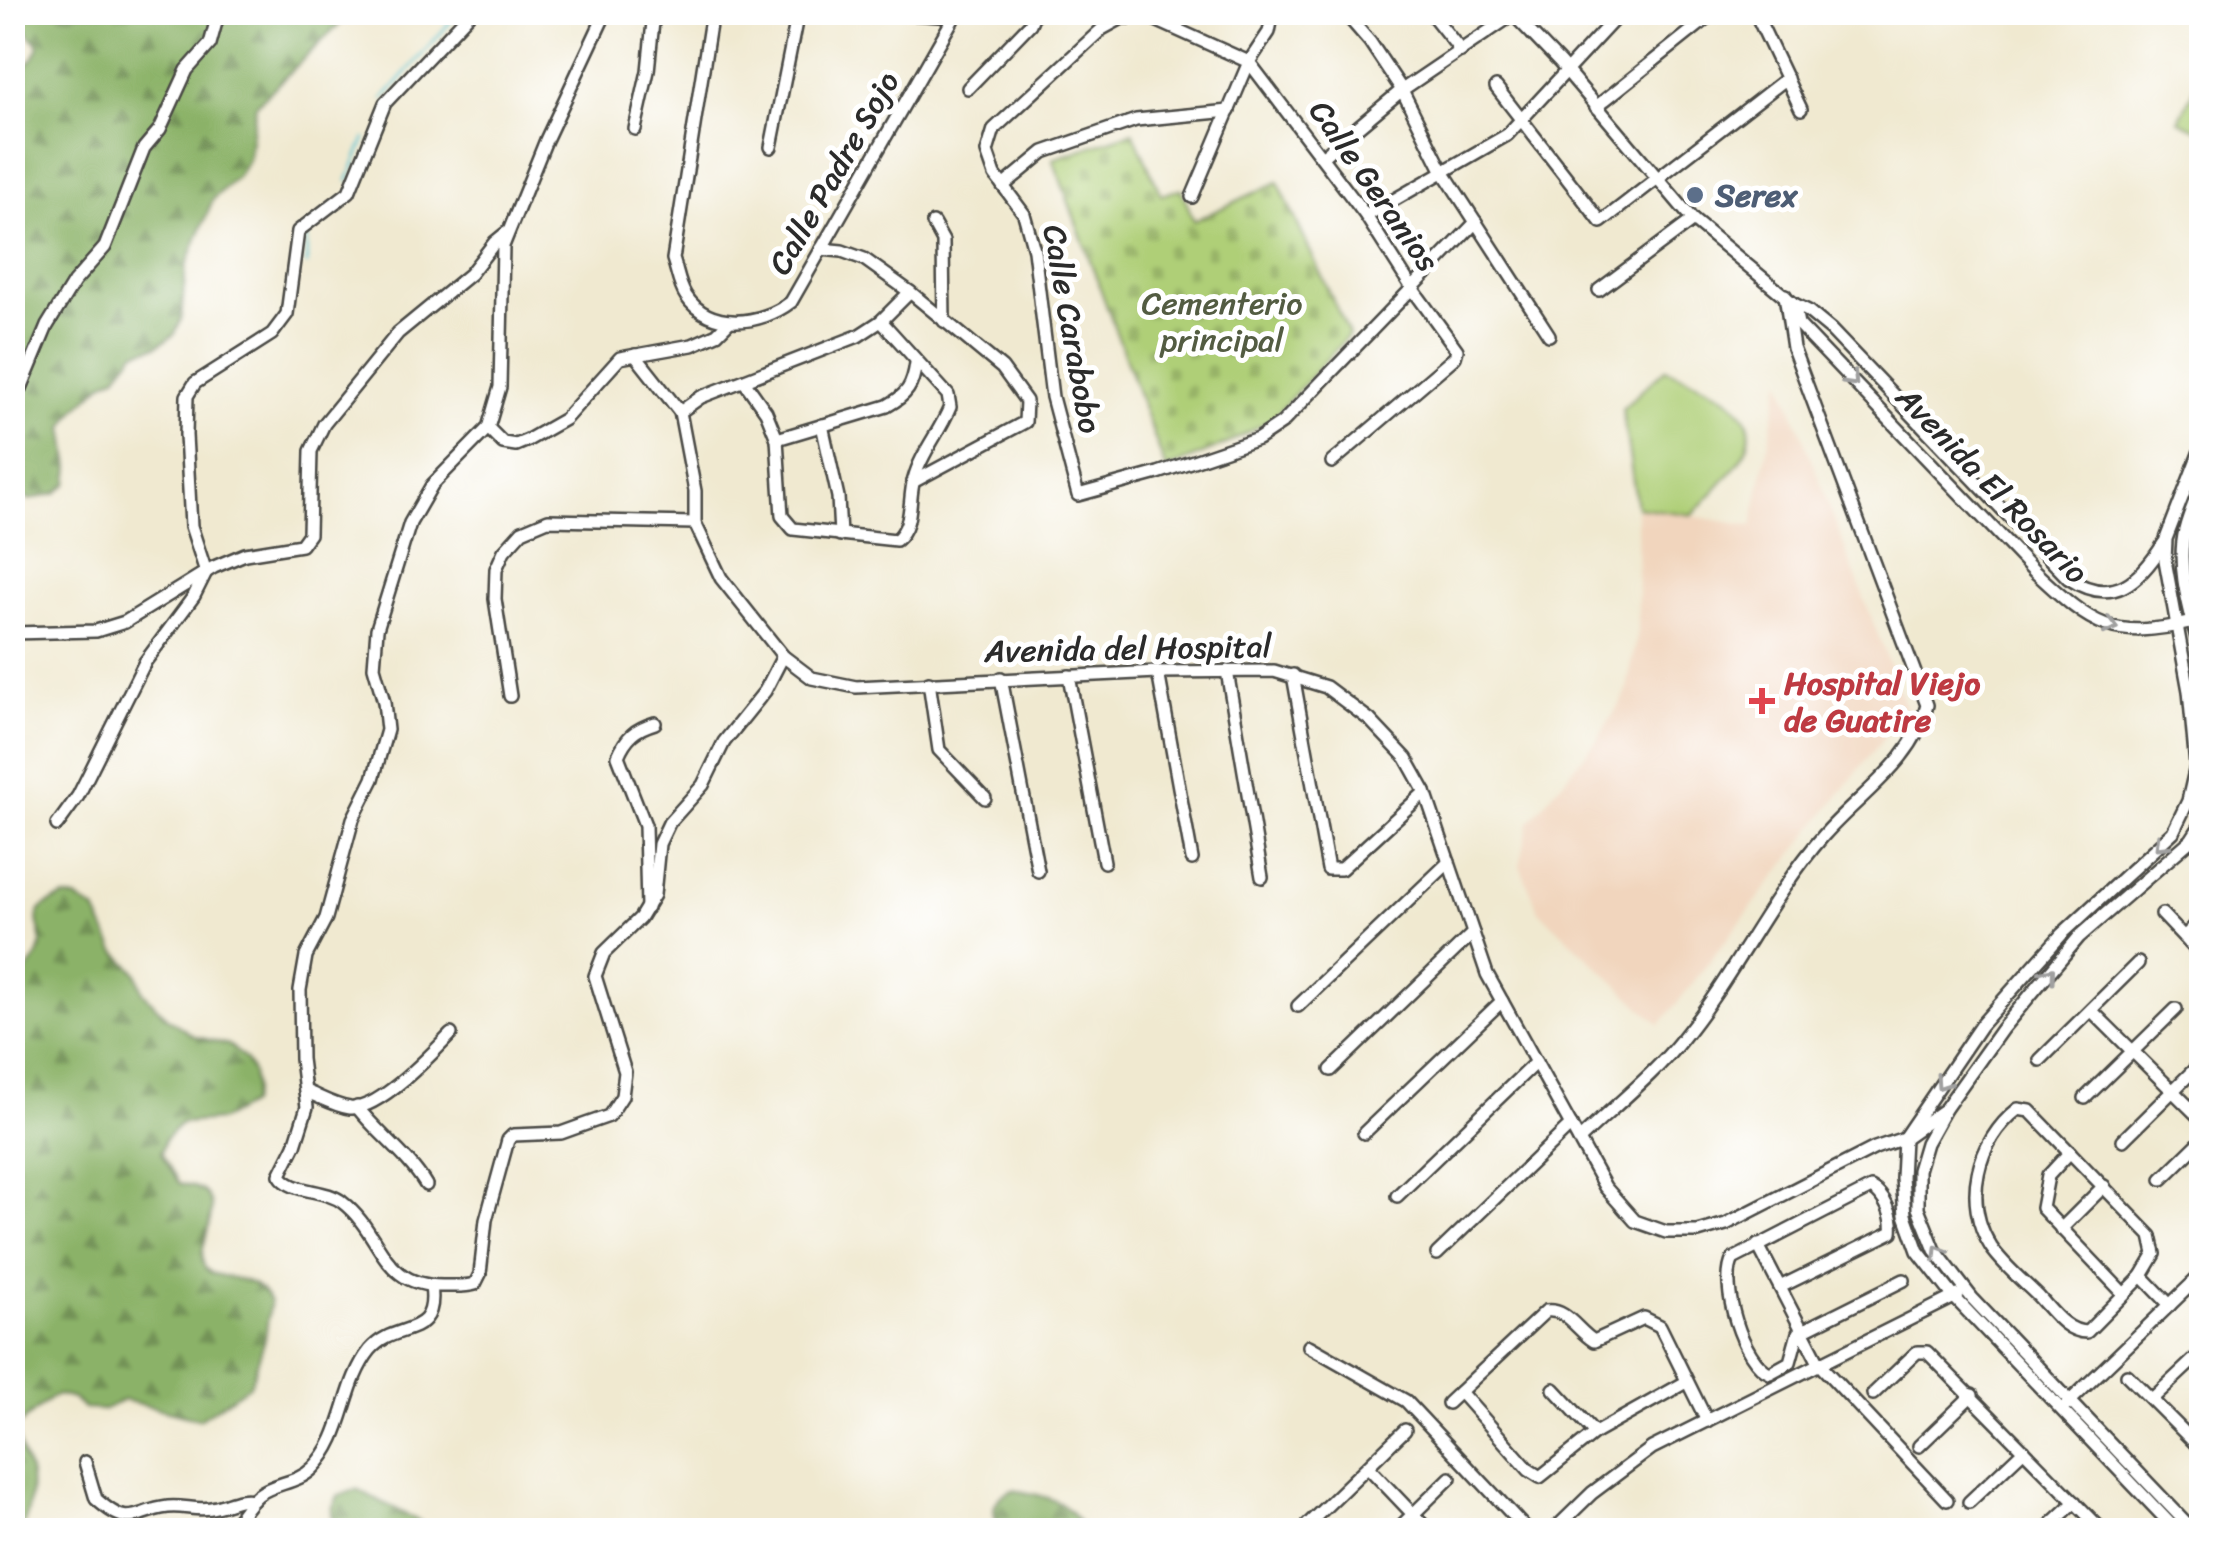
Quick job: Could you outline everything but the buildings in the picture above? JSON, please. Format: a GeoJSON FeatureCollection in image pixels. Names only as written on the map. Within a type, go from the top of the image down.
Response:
{"type":"FeatureCollection","features":[{"type":"Feature","properties":{"kind":"street"},"geometry":{"type":"LineString","coordinates":[[12,398],[20,391],[47,326],[74,282],[105,248],[144,148],[160,129],[187,70],[210,44],[218,15],[224,12]]}},
{"type":"Feature","properties":{"kind":"street"},"geometry":{"type":"LineString","coordinates":[[606,12],[546,140],[503,246],[500,387],[488,428],[432,485],[410,523],[377,629],[374,666],[387,730],[373,779],[352,819],[326,918],[306,956],[300,990],[307,1108],[280,1175],[282,1180],[341,1200],[393,1268],[416,1284],[472,1286],[478,1282],[486,1220],[508,1140],[514,1135],[561,1133],[609,1116],[622,1096],[625,1072],[595,976],[604,953],[640,918],[654,895],[659,844],[669,823],[703,785],[724,742],[765,691],[783,656]]}},
{"type":"Feature","properties":{"kind":"street"},"geometry":{"type":"LineString","coordinates":[[636,129],[654,12]]}},
{"type":"Feature","properties":{"kind":"street"},"geometry":{"type":"LineString","coordinates":[[712,12],[673,259],[685,295],[702,312],[730,322]]}},
{"type":"Feature","properties":{"kind":"street"},"geometry":{"type":"LineString","coordinates":[[772,148],[798,12]]}},
{"type":"Feature","properties":{"kind":"street"},"geometry":{"type":"LineString","coordinates":[[882,12],[955,15]]}},
{"type":"Feature","properties":{"kind":"street"},"geometry":{"type":"LineString","coordinates":[[968,88],[1030,24],[1035,12]]}},
{"type":"Feature","properties":{"kind":"street"},"geometry":{"type":"LineString","coordinates":[[1192,197],[1249,62],[1269,32],[1273,12]]}},
{"type":"Feature","properties":{"kind":"street"},"geometry":{"type":"LineString","coordinates":[[1344,12],[1402,90],[1442,170],[1549,335]]}},
{"type":"Feature","properties":{"kind":"street"},"geometry":{"type":"LineString","coordinates":[[1430,12],[1461,51]]}},
{"type":"Feature","properties":{"kind":"street"},"geometry":{"type":"LineString","coordinates":[[1366,216],[1507,136],[1621,12]]}},
{"type":"Feature","properties":{"kind":"street"},"geometry":{"type":"LineString","coordinates":[[1596,107],[1716,12]]}},
{"type":"Feature","properties":{"kind":"street"},"geometry":{"type":"LineString","coordinates":[[1755,12],[1801,109]]}},
{"type":"Feature","properties":{"kind":"street"},"geometry":{"type":"LineString","coordinates":[[1322,157],[1402,90],[1514,13]]}},
{"type":"Feature","properties":{"kind":"street","name":"Avenida El Rosario"},"geometry":{"type":"LineString","coordinates":[[1514,13],[1694,220],[1790,300],[1820,319],[2068,578],[2093,590],[2116,590],[2137,579],[2166,540]]}},
{"type":"Feature","properties":{"kind":"street"},"geometry":{"type":"LineString","coordinates":[[58,826],[78,796],[145,662],[194,596],[206,572],[192,526],[186,435],[188,396],[195,383],[272,334],[287,314],[298,231],[348,192],[385,104],[467,14]]}},
{"type":"Feature","properties":{"kind":"street","name":"Calle Padre Sojo"},"geometry":{"type":"LineString","coordinates":[[635,355],[692,345],[717,334],[730,322],[758,321],[791,302],[955,15]]}},
{"type":"Feature","properties":{"kind":"street","name":"Calle Carabobo"},"geometry":{"type":"LineString","coordinates":[[1249,62],[1149,15],[1122,18],[1102,29],[994,129],[987,152],[995,174],[1024,214],[1034,250],[1052,398],[1078,496],[1258,438],[1282,423],[1412,288]]}},
{"type":"Feature","properties":{"kind":"street","name":"Calle Geranios"},"geometry":{"type":"LineString","coordinates":[[1249,62],[1366,216],[1412,288],[1454,343],[1455,357],[1332,462]]}},
{"type":"Feature","properties":{"kind":"street"},"geometry":{"type":"LineString","coordinates":[[1496,87],[1601,222],[1788,78]]}},
{"type":"Feature","properties":{"kind":"street"},"geometry":{"type":"LineString","coordinates":[[1003,186],[1044,152],[1136,120],[1229,111]]}},
{"type":"Feature","properties":{"kind":"street"},"geometry":{"type":"LineString","coordinates":[[1600,290],[1694,220]]}},
{"type":"Feature","properties":{"kind":"street"},"geometry":{"type":"LineString","coordinates":[[1412,288],[1476,222]]}},
{"type":"Feature","properties":{"kind":"street"},"geometry":{"type":"LineString","coordinates":[[933,224],[944,241],[944,321]]}},
{"type":"Feature","properties":{"kind":"street"},"geometry":{"type":"LineString","coordinates":[[12,633],[96,632],[125,622],[206,572],[244,554],[301,545],[308,534],[311,451],[324,424],[398,334],[470,274],[495,242],[510,230]]}},
{"type":"Feature","properties":{"kind":"street"},"geometry":{"type":"LineString","coordinates":[[822,249],[864,259],[910,292],[1002,368],[1026,401],[1025,422],[912,482]]}},
{"type":"Feature","properties":{"kind":"street"},"geometry":{"type":"LineString","coordinates":[[680,412],[700,397],[858,336],[881,322],[910,292]]}},
{"type":"Feature","properties":{"kind":"street"},"geometry":{"type":"LineString","coordinates":[[1579,1140],[1683,1039],[1823,836],[1922,729],[1927,705],[1792,348],[1790,300]]}},
{"type":"Feature","properties":{"kind":"street","name":"Avenida El Rosario"},"geometry":{"type":"LineString","coordinates":[[1790,300],[1798,324],[2073,608],[2097,623],[2123,630],[2194,622]]}},
{"type":"Feature","properties":{"kind":"street"},"geometry":{"type":"LineString","coordinates":[[744,381],[766,412],[777,439],[784,521],[793,530],[896,540],[903,535],[909,517],[912,482],[950,407],[948,395],[881,322]]}},
{"type":"Feature","properties":{"kind":"street"},"geometry":{"type":"LineString","coordinates":[[488,428],[503,442],[516,445],[528,440],[565,419],[620,358],[635,355]]}},
{"type":"Feature","properties":{"kind":"street","name":"Avenida del Hospital"},"geometry":{"type":"LineString","coordinates":[[635,355],[680,412],[695,491],[695,523],[721,578],[783,656],[812,678],[856,686],[1158,672],[1274,671],[1326,687],[1370,720],[1406,758],[1425,792],[1487,974],[1605,1187],[1635,1221],[1666,1232],[1698,1232],[1726,1224],[1875,1148],[1904,1138],[1945,1108]]}},
{"type":"Feature","properties":{"kind":"street"},"geometry":{"type":"LineString","coordinates":[[777,439],[902,398],[913,384],[916,363]]}},
{"type":"Feature","properties":{"kind":"street"},"geometry":{"type":"LineString","coordinates":[[1026,401],[1052,398]]}},
{"type":"Feature","properties":{"kind":"street"},"geometry":{"type":"LineString","coordinates":[[822,425],[838,497],[840,534]]}},
{"type":"Feature","properties":{"kind":"street"},"geometry":{"type":"LineString","coordinates":[[2176,1530],[1918,1251],[1905,1215],[1902,1178],[1904,1138],[1981,1026],[2062,934],[2173,832],[2188,801],[2196,766],[2189,692],[2167,584],[2166,540],[2202,446]]}},
{"type":"Feature","properties":{"kind":"street"},"geometry":{"type":"LineString","coordinates":[[2202,484],[2184,533],[2185,582],[2202,658]]}},
{"type":"Feature","properties":{"kind":"street"},"geometry":{"type":"LineString","coordinates":[[510,696],[494,599],[496,569],[504,551],[522,531],[548,520],[695,523]]}},
{"type":"Feature","properties":{"kind":"street","name":"Avenida El Rosario"},"geometry":{"type":"LineString","coordinates":[[2137,579],[2167,584]]}},
{"type":"Feature","properties":{"kind":"street"},"geometry":{"type":"LineString","coordinates":[[2167,584],[2190,605]]}},
{"type":"Feature","properties":{"kind":"street"},"geometry":{"type":"LineString","coordinates":[[1227,671],[1262,877]]}},
{"type":"Feature","properties":{"kind":"street"},"geometry":{"type":"LineString","coordinates":[[1158,672],[1192,858]]}},
{"type":"Feature","properties":{"kind":"street"},"geometry":{"type":"LineString","coordinates":[[1294,675],[1328,869],[1341,869],[1425,792]]}},
{"type":"Feature","properties":{"kind":"street"},"geometry":{"type":"LineString","coordinates":[[1069,676],[1104,862]]}},
{"type":"Feature","properties":{"kind":"street"},"geometry":{"type":"LineString","coordinates":[[1001,678],[1038,871]]}},
{"type":"Feature","properties":{"kind":"street"},"geometry":{"type":"LineString","coordinates":[[929,682],[940,750],[985,798]]}},
{"type":"Feature","properties":{"kind":"street"},"geometry":{"type":"LineString","coordinates":[[647,908],[645,825],[618,756],[625,739],[655,722]]}},
{"type":"Feature","properties":{"kind":"street"},"geometry":{"type":"LineString","coordinates":[[1918,1170],[1926,1143],[1945,1108],[2002,1029],[2079,938],[2191,840],[2202,822]]}},
{"type":"Feature","properties":{"kind":"street"},"geometry":{"type":"LineString","coordinates":[[1298,1006],[1449,862]]}},
{"type":"Feature","properties":{"kind":"street"},"geometry":{"type":"LineString","coordinates":[[2162,914],[2202,956]]}},
{"type":"Feature","properties":{"kind":"street"},"geometry":{"type":"LineString","coordinates":[[2184,937],[2202,919]]}},
{"type":"Feature","properties":{"kind":"street"},"geometry":{"type":"LineString","coordinates":[[1331,1070],[1473,933]]}},
{"type":"Feature","properties":{"kind":"street"},"geometry":{"type":"LineString","coordinates":[[2040,1060],[2138,963]]}},
{"type":"Feature","properties":{"kind":"street"},"geometry":{"type":"LineString","coordinates":[[1364,1133],[1502,1001]]}},
{"type":"Feature","properties":{"kind":"street"},"geometry":{"type":"LineString","coordinates":[[2085,1098],[2176,1009]]}},
{"type":"Feature","properties":{"kind":"street"},"geometry":{"type":"LineString","coordinates":[[2091,1010],[2202,1120]]}},
{"type":"Feature","properties":{"kind":"street"},"geometry":{"type":"LineString","coordinates":[[305,1091],[349,1108],[357,1107],[404,1080],[451,1034]]}},
{"type":"Feature","properties":{"kind":"street"},"geometry":{"type":"LineString","coordinates":[[1397,1196],[1536,1062]]}},
{"type":"Feature","properties":{"kind":"street"},"geometry":{"type":"LineString","coordinates":[[2123,1140],[2202,1062]]}},
{"type":"Feature","properties":{"kind":"street"},"geometry":{"type":"LineString","coordinates":[[357,1107],[380,1136],[411,1161],[426,1184]]}},
{"type":"Feature","properties":{"kind":"street"},"geometry":{"type":"LineString","coordinates":[[2018,1109],[2030,1111],[2104,1186],[2151,1236],[2155,1254],[2142,1276],[2086,1332],[2076,1332],[1992,1249],[1980,1225],[1974,1196],[1983,1158],[2001,1122],[2018,1109]]}},
{"type":"Feature","properties":{"kind":"street"},"geometry":{"type":"LineString","coordinates":[[1437,1254],[1570,1125]]}},
{"type":"Feature","properties":{"kind":"street"},"geometry":{"type":"LineString","coordinates":[[1904,1138],[1916,1156],[1918,1208],[1934,1250],[1960,1294]]}},
{"type":"Feature","properties":{"kind":"street"},"geometry":{"type":"LineString","coordinates":[[2162,1179],[2202,1140]]}},
{"type":"Feature","properties":{"kind":"street"},"geometry":{"type":"LineString","coordinates":[[2070,1152],[2048,1176],[2042,1198],[2045,1212],[2124,1294]]}},
{"type":"Feature","properties":{"kind":"street"},"geometry":{"type":"LineString","coordinates":[[2061,1229],[2104,1186]]}},
{"type":"Feature","properties":{"kind":"street"},"geometry":{"type":"LineString","coordinates":[[1780,1287],[1887,1236],[1893,1225],[1880,1194],[1871,1188],[1734,1259],[1729,1269],[1734,1317],[1758,1365],[1770,1373],[1790,1362],[1795,1338],[1804,1331],[1904,1280]]}},
{"type":"Feature","properties":{"kind":"street"},"geometry":{"type":"LineString","coordinates":[[1758,1245],[1820,1365],[1947,1500]]}},
{"type":"Feature","properties":{"kind":"street"},"geometry":{"type":"LineString","coordinates":[[2065,1406],[2202,1274]]}},
{"type":"Feature","properties":{"kind":"street"},"geometry":{"type":"LineString","coordinates":[[2142,1276],[2170,1305]]}},
{"type":"Feature","properties":{"kind":"street"},"geometry":{"type":"LineString","coordinates":[[229,1530],[262,1492],[294,1482],[319,1462],[334,1438],[350,1388],[368,1353],[382,1339],[427,1319],[432,1309],[431,1286]]}},
{"type":"Feature","properties":{"kind":"street"},"geometry":{"type":"LineString","coordinates":[[1554,1530],[1616,1473],[1652,1448],[1960,1294]]}},
{"type":"Feature","properties":{"kind":"street"},"geometry":{"type":"LineString","coordinates":[[1448,1403],[1546,1311],[1553,1310],[1564,1314],[1594,1341],[1644,1318],[1652,1320],[1664,1332],[1707,1421]]}},
{"type":"Feature","properties":{"kind":"street"},"geometry":{"type":"LineString","coordinates":[[1309,1346],[1406,1401],[1526,1530]]}},
{"type":"Feature","properties":{"kind":"street"},"geometry":{"type":"LineString","coordinates":[[1873,1394],[1917,1352],[1928,1352],[2102,1530]]}},
{"type":"Feature","properties":{"kind":"street"},"geometry":{"type":"LineString","coordinates":[[2152,1399],[2202,1352]]}},
{"type":"Feature","properties":{"kind":"street"},"geometry":{"type":"LineString","coordinates":[[2127,1375],[2202,1450]]}},
{"type":"Feature","properties":{"kind":"street"},"geometry":{"type":"LineString","coordinates":[[1460,1392],[1535,1475],[1544,1474],[1595,1432],[1686,1382]]}},
{"type":"Feature","properties":{"kind":"street"},"geometry":{"type":"LineString","coordinates":[[1554,1389],[1595,1432]]}},
{"type":"Feature","properties":{"kind":"street"},"geometry":{"type":"LineString","coordinates":[[1918,1446],[1972,1395]]}},
{"type":"Feature","properties":{"kind":"street"},"geometry":{"type":"LineString","coordinates":[[2065,1406],[2193,1530]]}},
{"type":"Feature","properties":{"kind":"street"},"geometry":{"type":"LineString","coordinates":[[1302,1530],[1405,1430]]}},
{"type":"Feature","properties":{"kind":"street"},"geometry":{"type":"LineString","coordinates":[[1969,1502],[2024,1450]]}},
{"type":"Feature","properties":{"kind":"street"},"geometry":{"type":"LineString","coordinates":[[85,1462],[96,1499],[127,1517],[137,1518],[166,1507],[208,1509],[248,1498],[254,1500]]}},
{"type":"Feature","properties":{"kind":"street"},"geometry":{"type":"LineString","coordinates":[[1368,1468],[1428,1530]]}},
{"type":"Feature","properties":{"kind":"street"},"geometry":{"type":"LineString","coordinates":[[1397,1530],[1450,1478]]}},
{"type":"Feature","properties":{"kind":"street"},"geometry":{"type":"LineString","coordinates":[[2045,1530],[2075,1502]]}},
{"type":"Feature","properties":{"kind":"shaded area","name":"Hospital Viejo de Guatire"},"geometry":{"type":"Polygon","coordinates":[[[1781,379],[1906,709],[1660,1025],[1539,911],[1520,866],[1529,822],[1596,741],[1626,694],[1638,631],[1637,507],[1752,526],[1781,379]]]}},
{"type":"Feature","properties":{"kind":"green space"},"geometry":{"type":"Polygon","coordinates":[[[25,13],[351,13],[256,105],[248,160],[237,177],[213,199],[186,266],[181,319],[175,334],[157,346],[135,352],[116,376],[76,409],[64,427],[70,467],[68,483],[56,493],[28,500],[13,486],[13,79],[39,46],[23,27],[25,13]]]}},
{"type":"Feature","properties":{"kind":"green space"},"geometry":{"type":"Polygon","coordinates":[[[2201,73],[2201,131],[2179,121],[2201,73]]]}},
{"type":"Feature","properties":{"kind":"green space","name":"Cementerio principal"},"geometry":{"type":"Polygon","coordinates":[[[1133,132],[1161,195],[1181,189],[1194,221],[1278,182],[1349,335],[1271,420],[1166,469],[1053,159],[1133,132]]]}},
{"type":"Feature","properties":{"kind":"green space"},"geometry":{"type":"Polygon","coordinates":[[[1665,369],[1724,396],[1746,418],[1750,432],[1737,464],[1693,515],[1637,507],[1622,409],[1665,369]]]}},
{"type":"Feature","properties":{"kind":"green space"},"geometry":{"type":"Polygon","coordinates":[[[64,897],[95,910],[115,951],[136,972],[143,992],[166,1017],[194,1036],[229,1045],[245,1059],[252,1072],[250,1104],[221,1120],[181,1123],[165,1139],[161,1153],[179,1183],[205,1193],[210,1202],[204,1266],[215,1274],[254,1285],[270,1302],[265,1339],[250,1385],[200,1419],[124,1400],[102,1410],[85,1409],[73,1399],[59,1395],[19,1425],[30,1489],[23,1524],[20,1530],[13,1530],[13,986],[38,955],[41,937],[37,916],[64,897]]]}},
{"type":"Feature","properties":{"kind":"green space"},"geometry":{"type":"Polygon","coordinates":[[[357,1489],[428,1530],[332,1530],[332,1509],[338,1496],[357,1489]]]}},
{"type":"Feature","properties":{"kind":"green space"},"geometry":{"type":"Polygon","coordinates":[[[1013,1490],[1063,1505],[1082,1530],[1001,1530],[995,1507],[1000,1498],[1013,1490]]]}},
{"type":"Feature","properties":{"kind":"waterway"},"geometry":{"type":"LineString","coordinates":[[383,99],[459,12]]}},
{"type":"Feature","properties":{"kind":"waterway"},"geometry":{"type":"LineString","coordinates":[[348,181],[365,138]]}},
{"type":"Feature","properties":{"kind":"waterway"},"geometry":{"type":"LineString","coordinates":[[307,264],[306,234],[347,203]]}},
{"type":"Feature","properties":{"kind":"place","name":"Serex"},"geometry":{"type":"Point","coordinates":[1695,195]}},
{"type":"Feature","properties":{"kind":"place","name":"Hospital Viejo de Guatire"},"geometry":{"type":"Point","coordinates":[1762,701]}}]}
